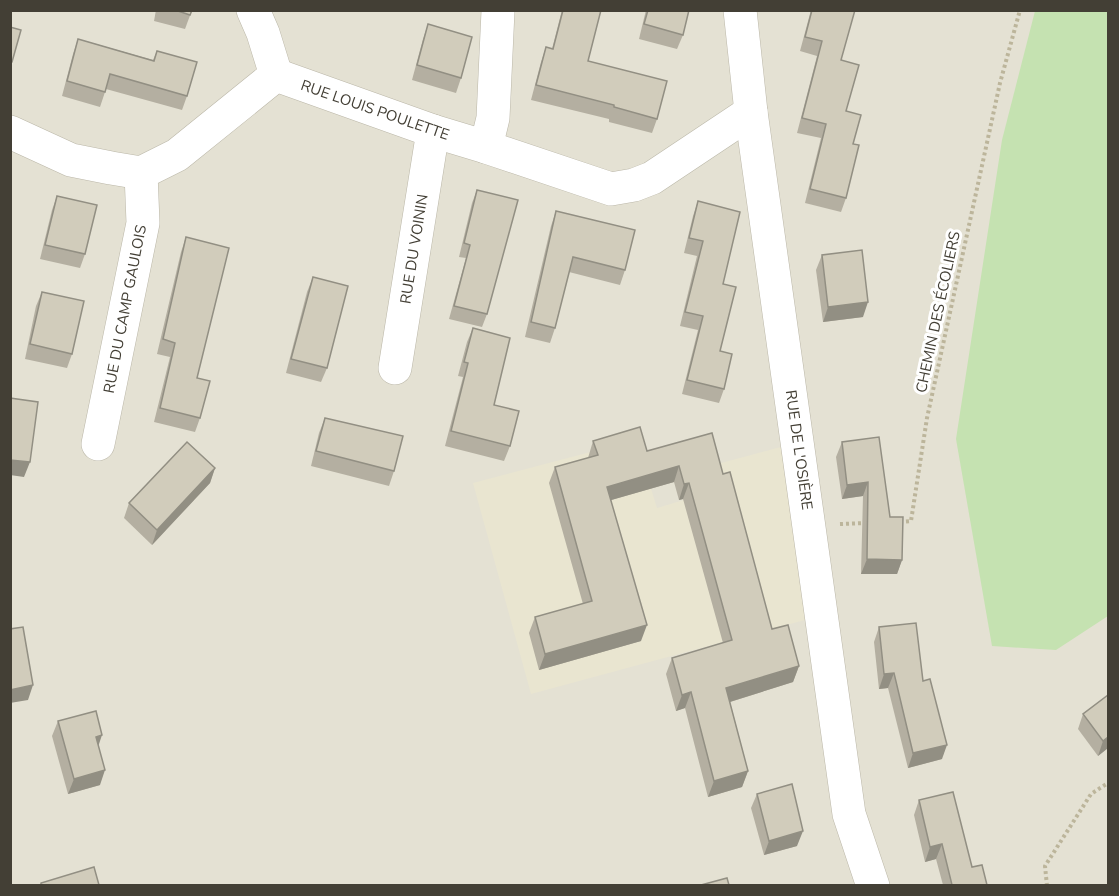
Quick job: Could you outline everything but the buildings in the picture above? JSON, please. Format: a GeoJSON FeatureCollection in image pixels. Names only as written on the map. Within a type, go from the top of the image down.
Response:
{"type":"FeatureCollection","features":[{"type":"Feature","properties":{"kind":"street"},"geometry":{"type":"LineString","coordinates":[[10,132],[71,160],[141,173],[177,155],[276,75],[253,10]]}},
{"type":"Feature","properties":{"kind":"street","name":"RUE DE L'OSIÈRE"},"geometry":{"type":"LineString","coordinates":[[740,10],[751,112],[849,814],[873,885]]}},
{"type":"Feature","properties":{"kind":"street"},"geometry":{"type":"LineString","coordinates":[[486,147],[493,118],[498,11]]}},
{"type":"Feature","properties":{"kind":"street","name":"RUE LOUIS POULETTE"},"geometry":{"type":"LineString","coordinates":[[276,75],[433,131],[611,189],[634,186],[652,178],[751,112]]}},
{"type":"Feature","properties":{"kind":"street","name":"RUE DU VOININ"},"geometry":{"type":"LineString","coordinates":[[395,368],[433,131]]}},
{"type":"Feature","properties":{"kind":"street","name":"RUE DU CAMP GAULOIS"},"geometry":{"type":"LineString","coordinates":[[98,444],[143,223],[141,173]]}},
{"type":"Feature","properties":{"kind":"path","name":"CHEMIN DES ÉCOLIERS"},"geometry":{"type":"LineString","coordinates":[[900,522],[911,521],[927,418],[999,83],[1020,10]]}},
{"type":"Feature","properties":{"kind":"path"},"geometry":{"type":"LineString","coordinates":[[809,525],[866,523]]}},
{"type":"Feature","properties":{"kind":"path"},"geometry":{"type":"LineString","coordinates":[[1047,885],[1046,866],[1091,794],[1108,783]]}},
{"type":"Feature","properties":{"kind":"shaded area"},"geometry":{"type":"Polygon","coordinates":[[[11,11],[1108,11],[1108,885],[11,885],[11,11]]]}},
{"type":"Feature","properties":{"kind":"shaded area"},"geometry":{"type":"Polygon","coordinates":[[[636,440],[657,508],[717,490],[710,466],[781,447],[805,620],[531,694],[473,483],[636,440]]]}},
{"type":"Feature","properties":{"kind":"green space"},"geometry":{"type":"Polygon","coordinates":[[[1035,11],[1108,11],[1108,616],[1056,650],[992,646],[956,439],[1002,140],[1035,11]]]}}]}
